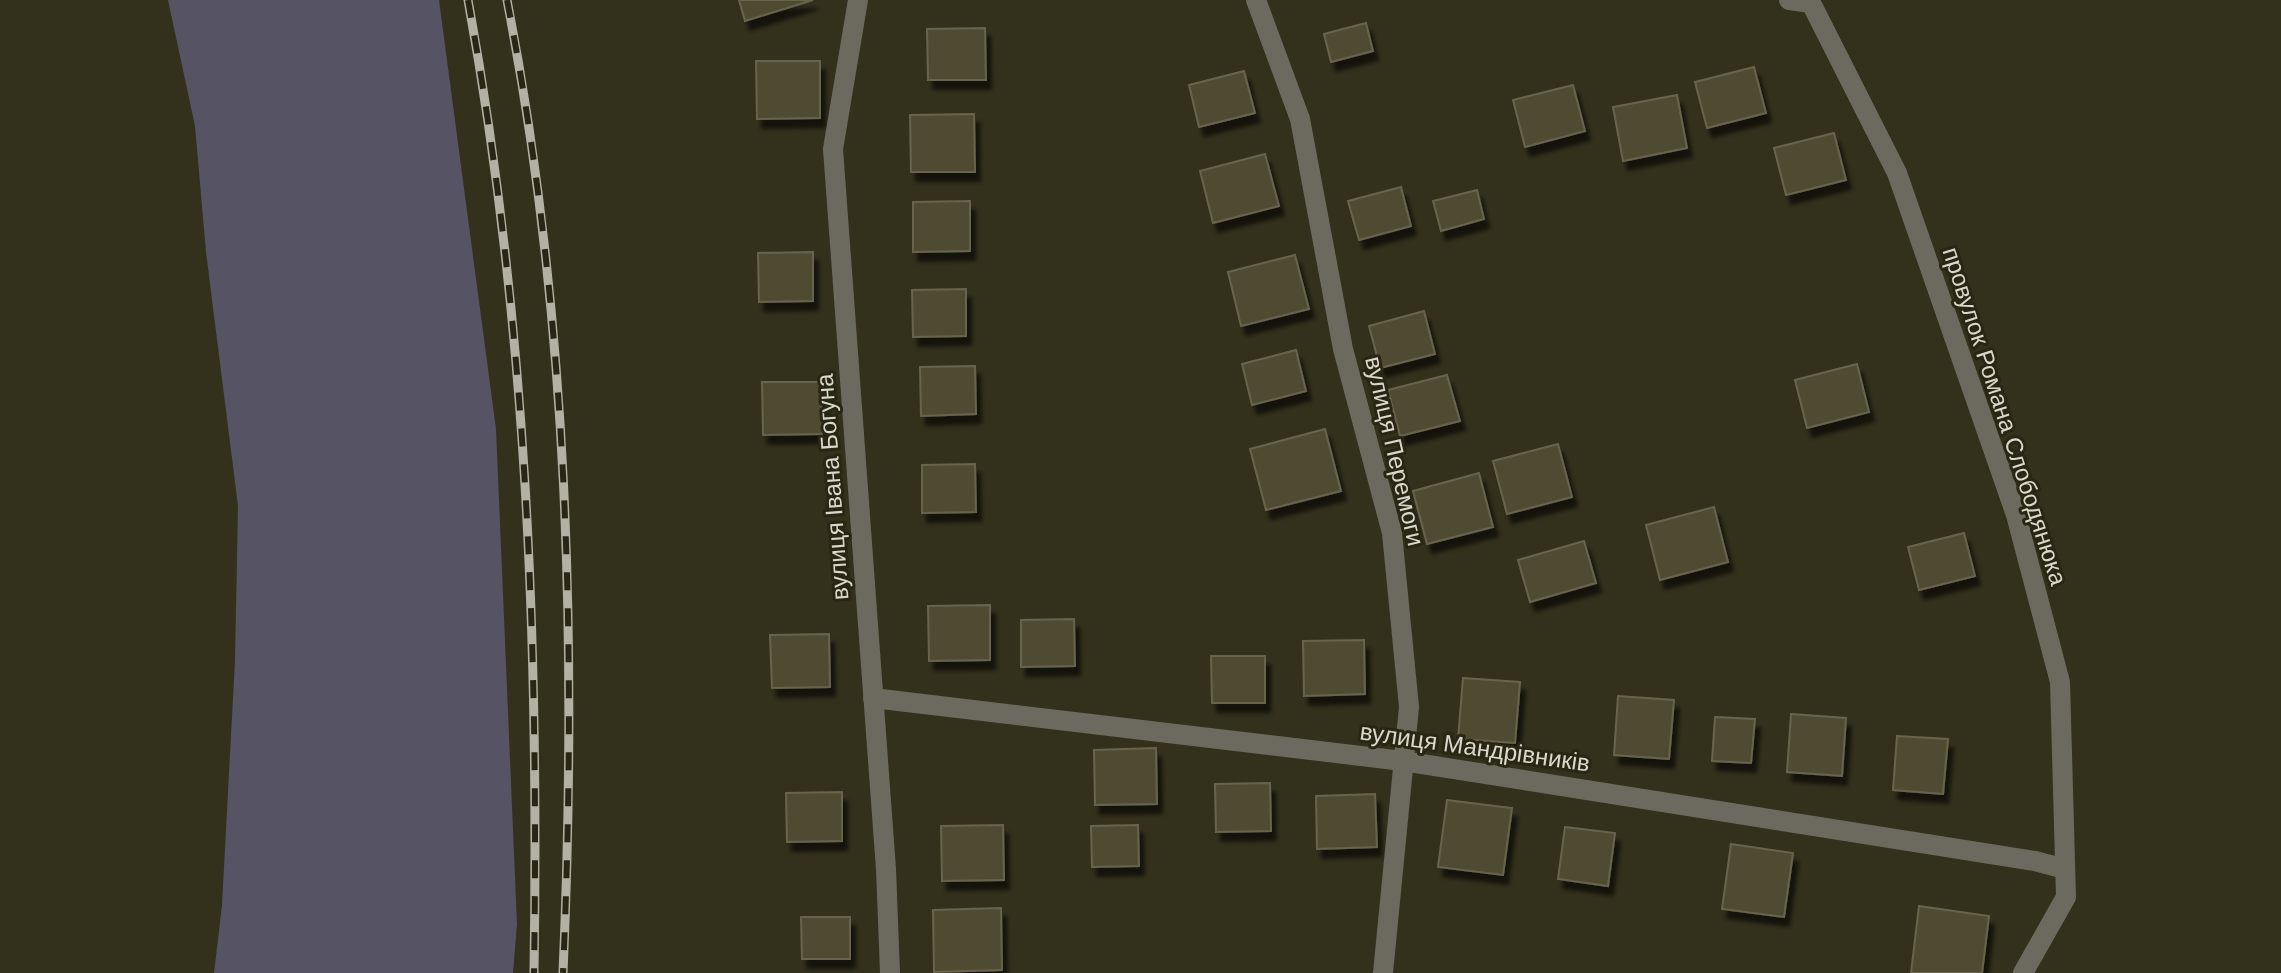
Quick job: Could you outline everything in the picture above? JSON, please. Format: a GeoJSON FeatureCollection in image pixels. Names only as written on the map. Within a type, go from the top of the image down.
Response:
{"type":"FeatureCollection","features":[{"type":"Feature","properties":{"kind":"street","name":"вулиця Івана Богуна"},"geometry":{"type":"LineString","coordinates":[[858,0],[833,149],[890,973]]}},
{"type":"Feature","properties":{"kind":"street","name":"вулиця Перемоги"},"geometry":{"type":"LineString","coordinates":[[1256,0],[1300,119],[1343,349],[1392,533],[1409,707],[1383,973]]}},
{"type":"Feature","properties":{"kind":"street","name":"провулок Романа Слободянюка"},"geometry":{"type":"LineString","coordinates":[[1789,0],[1811,3],[1897,173],[2016,515],[2060,682],[2066,897],[2023,973]]}},
{"type":"Feature","properties":{"kind":"street","name":"вулиця Мандрівників"},"geometry":{"type":"LineString","coordinates":[[873,698],[1403,761],[2035,861],[2065,869]]}},
{"type":"Feature","properties":{"kind":"shaded area"},"geometry":{"type":"Polygon","coordinates":[[[168,0],[439,0],[496,429],[517,924],[513,973],[214,973],[222,905],[235,660],[238,506],[206,252],[195,126],[168,0]]]}},
{"type":"Feature","properties":{"kind":"building"},"geometry":{"type":"Polygon","coordinates":[[[739,0],[813,0],[745,21],[739,0]]]}},
{"type":"Feature","properties":{"kind":"building"},"geometry":{"type":"Polygon","coordinates":[[[1366,23],[1373,51],[1331,62],[1324,34],[1366,23]]]}},
{"type":"Feature","properties":{"kind":"building"},"geometry":{"type":"Polygon","coordinates":[[[985,28],[986,80],[928,80],[927,29],[985,28]]]}},
{"type":"Feature","properties":{"kind":"building"},"geometry":{"type":"Polygon","coordinates":[[[756,61],[820,61],[820,118],[757,119],[756,61]]]}},
{"type":"Feature","properties":{"kind":"building"},"geometry":{"type":"Polygon","coordinates":[[[1754,67],[1766,113],[1707,128],[1695,82],[1754,67]]]}},
{"type":"Feature","properties":{"kind":"building"},"geometry":{"type":"Polygon","coordinates":[[[1244,71],[1255,113],[1199,127],[1189,85],[1244,71]]]}},
{"type":"Feature","properties":{"kind":"building"},"geometry":{"type":"Polygon","coordinates":[[[1573,85],[1585,131],[1525,147],[1513,100],[1573,85]]]}},
{"type":"Feature","properties":{"kind":"building"},"geometry":{"type":"Polygon","coordinates":[[[1677,95],[1687,148],[1623,161],[1613,107],[1677,95]]]}},
{"type":"Feature","properties":{"kind":"building"},"geometry":{"type":"Polygon","coordinates":[[[974,114],[975,172],[911,172],[910,115],[974,114]]]}},
{"type":"Feature","properties":{"kind":"building"},"geometry":{"type":"Polygon","coordinates":[[[1834,133],[1846,180],[1786,195],[1774,148],[1834,133]]]}},
{"type":"Feature","properties":{"kind":"building"},"geometry":{"type":"Polygon","coordinates":[[[1265,154],[1279,206],[1213,223],[1200,171],[1265,154]]]}},
{"type":"Feature","properties":{"kind":"building"},"geometry":{"type":"Polygon","coordinates":[[[1401,187],[1411,226],[1359,240],[1348,201],[1401,187]]]}},
{"type":"Feature","properties":{"kind":"building"},"geometry":{"type":"Polygon","coordinates":[[[1477,190],[1484,219],[1441,231],[1433,201],[1477,190]]]}},
{"type":"Feature","properties":{"kind":"building"},"geometry":{"type":"Polygon","coordinates":[[[970,201],[970,251],[913,252],[913,202],[970,201]]]}},
{"type":"Feature","properties":{"kind":"building"},"geometry":{"type":"Polygon","coordinates":[[[813,252],[813,301],[759,302],[758,253],[813,252]]]}},
{"type":"Feature","properties":{"kind":"building"},"geometry":{"type":"Polygon","coordinates":[[[1295,255],[1309,309],[1241,326],[1228,272],[1295,255]]]}},
{"type":"Feature","properties":{"kind":"building"},"geometry":{"type":"Polygon","coordinates":[[[966,289],[966,336],[913,337],[912,290],[966,289]]]}},
{"type":"Feature","properties":{"kind":"building"},"geometry":{"type":"Polygon","coordinates":[[[1424,311],[1435,354],[1380,368],[1369,326],[1424,311]]]}},
{"type":"Feature","properties":{"kind":"building"},"geometry":{"type":"Polygon","coordinates":[[[1296,350],[1306,391],[1252,405],[1242,364],[1296,350]]]}},
{"type":"Feature","properties":{"kind":"building"},"geometry":{"type":"Polygon","coordinates":[[[1857,364],[1869,412],[1807,428],[1795,380],[1857,364]]]}},
{"type":"Feature","properties":{"kind":"building"},"geometry":{"type":"Polygon","coordinates":[[[975,366],[976,414],[921,416],[920,367],[975,366]]]}},
{"type":"Feature","properties":{"kind":"building"},"geometry":{"type":"Polygon","coordinates":[[[1447,375],[1460,421],[1400,436],[1388,390],[1447,375]]]}},
{"type":"Feature","properties":{"kind":"building"},"geometry":{"type":"Polygon","coordinates":[[[762,382],[821,382],[822,434],[763,435],[762,382]]]}},
{"type":"Feature","properties":{"kind":"building"},"geometry":{"type":"Polygon","coordinates":[[[1325,429],[1341,491],[1266,510],[1250,449],[1325,429]]]}},
{"type":"Feature","properties":{"kind":"building"},"geometry":{"type":"Polygon","coordinates":[[[1558,444],[1572,497],[1507,514],[1493,461],[1558,444]]]}},
{"type":"Feature","properties":{"kind":"building"},"geometry":{"type":"Polygon","coordinates":[[[975,464],[976,512],[922,513],[922,465],[975,464]]]}},
{"type":"Feature","properties":{"kind":"building"},"geometry":{"type":"Polygon","coordinates":[[[1479,473],[1493,527],[1427,544],[1413,491],[1479,473]]]}},
{"type":"Feature","properties":{"kind":"building"},"geometry":{"type":"Polygon","coordinates":[[[1714,507],[1728,562],[1660,580],[1646,525],[1714,507]]]}},
{"type":"Feature","properties":{"kind":"building"},"geometry":{"type":"Polygon","coordinates":[[[1964,533],[1975,576],[1919,590],[1908,547],[1964,533]]]}},
{"type":"Feature","properties":{"kind":"building"},"geometry":{"type":"Polygon","coordinates":[[[1584,541],[1596,583],[1530,602],[1518,560],[1584,541]]]}},
{"type":"Feature","properties":{"kind":"building"},"geometry":{"type":"Polygon","coordinates":[[[990,605],[990,660],[929,661],[928,606],[990,605]]]}},
{"type":"Feature","properties":{"kind":"building"},"geometry":{"type":"Polygon","coordinates":[[[1074,619],[1075,666],[1021,667],[1021,620],[1074,619]]]}},
{"type":"Feature","properties":{"kind":"building"},"geometry":{"type":"Polygon","coordinates":[[[829,634],[830,687],[772,688],[770,635],[829,634]]]}},
{"type":"Feature","properties":{"kind":"building"},"geometry":{"type":"Polygon","coordinates":[[[1364,640],[1365,694],[1304,696],[1303,641],[1364,640]]]}},
{"type":"Feature","properties":{"kind":"building"},"geometry":{"type":"Polygon","coordinates":[[[1211,656],[1265,656],[1265,703],[1212,703],[1211,656]]]}},
{"type":"Feature","properties":{"kind":"building"},"geometry":{"type":"Polygon","coordinates":[[[1463,678],[1520,682],[1515,743],[1458,739],[1463,678]]]}},
{"type":"Feature","properties":{"kind":"building"},"geometry":{"type":"Polygon","coordinates":[[[1618,696],[1674,700],[1669,759],[1614,755],[1618,696]]]}},
{"type":"Feature","properties":{"kind":"building"},"geometry":{"type":"Polygon","coordinates":[[[1791,714],[1846,718],[1842,776],[1787,772],[1791,714]]]}},
{"type":"Feature","properties":{"kind":"building"},"geometry":{"type":"Polygon","coordinates":[[[1715,717],[1755,719],[1751,763],[1712,761],[1715,717]]]}},
{"type":"Feature","properties":{"kind":"building"},"geometry":{"type":"Polygon","coordinates":[[[1897,736],[1948,739],[1943,794],[1893,790],[1897,736]]]}},
{"type":"Feature","properties":{"kind":"building"},"geometry":{"type":"Polygon","coordinates":[[[1156,748],[1157,804],[1095,805],[1094,750],[1156,748]]]}},
{"type":"Feature","properties":{"kind":"building"},"geometry":{"type":"Polygon","coordinates":[[[1270,783],[1271,831],[1216,832],[1215,784],[1270,783]]]}},
{"type":"Feature","properties":{"kind":"building"},"geometry":{"type":"Polygon","coordinates":[[[842,792],[842,841],[787,842],[786,793],[842,792]]]}},
{"type":"Feature","properties":{"kind":"building"},"geometry":{"type":"Polygon","coordinates":[[[1375,794],[1377,847],[1317,849],[1316,796],[1375,794]]]}},
{"type":"Feature","properties":{"kind":"building"},"geometry":{"type":"Polygon","coordinates":[[[1447,800],[1512,808],[1503,875],[1438,867],[1447,800]]]}},
{"type":"Feature","properties":{"kind":"building"},"geometry":{"type":"Polygon","coordinates":[[[1003,825],[1004,880],[942,881],[941,826],[1003,825]]]}},
{"type":"Feature","properties":{"kind":"building"},"geometry":{"type":"Polygon","coordinates":[[[1138,825],[1139,866],[1092,867],[1091,826],[1138,825]]]}},
{"type":"Feature","properties":{"kind":"building"},"geometry":{"type":"Polygon","coordinates":[[[1565,827],[1615,833],[1608,886],[1558,879],[1565,827]]]}},
{"type":"Feature","properties":{"kind":"building"},"geometry":{"type":"Polygon","coordinates":[[[1731,844],[1793,853],[1784,917],[1722,909],[1731,844]]]}},
{"type":"Feature","properties":{"kind":"building"},"geometry":{"type":"Polygon","coordinates":[[[1919,906],[1989,916],[1982,973],[1911,973],[1919,906]]]}},
{"type":"Feature","properties":{"kind":"building"},"geometry":{"type":"Polygon","coordinates":[[[1001,908],[1002,970],[934,972],[933,910],[1001,908]]]}},
{"type":"Feature","properties":{"kind":"building"},"geometry":{"type":"Polygon","coordinates":[[[801,917],[850,917],[850,959],[802,959],[801,917]]]}},
{"type":"Feature","properties":{"kind":"railway"},"geometry":{"type":"LineString","coordinates":[[468,0],[504,242],[525,485],[534,728],[534,973]]}},
{"type":"Feature","properties":{"kind":"railway"},"geometry":{"type":"LineString","coordinates":[[507,0],[528,120],[544,241],[564,485],[569,729],[563,973]]}}]}
